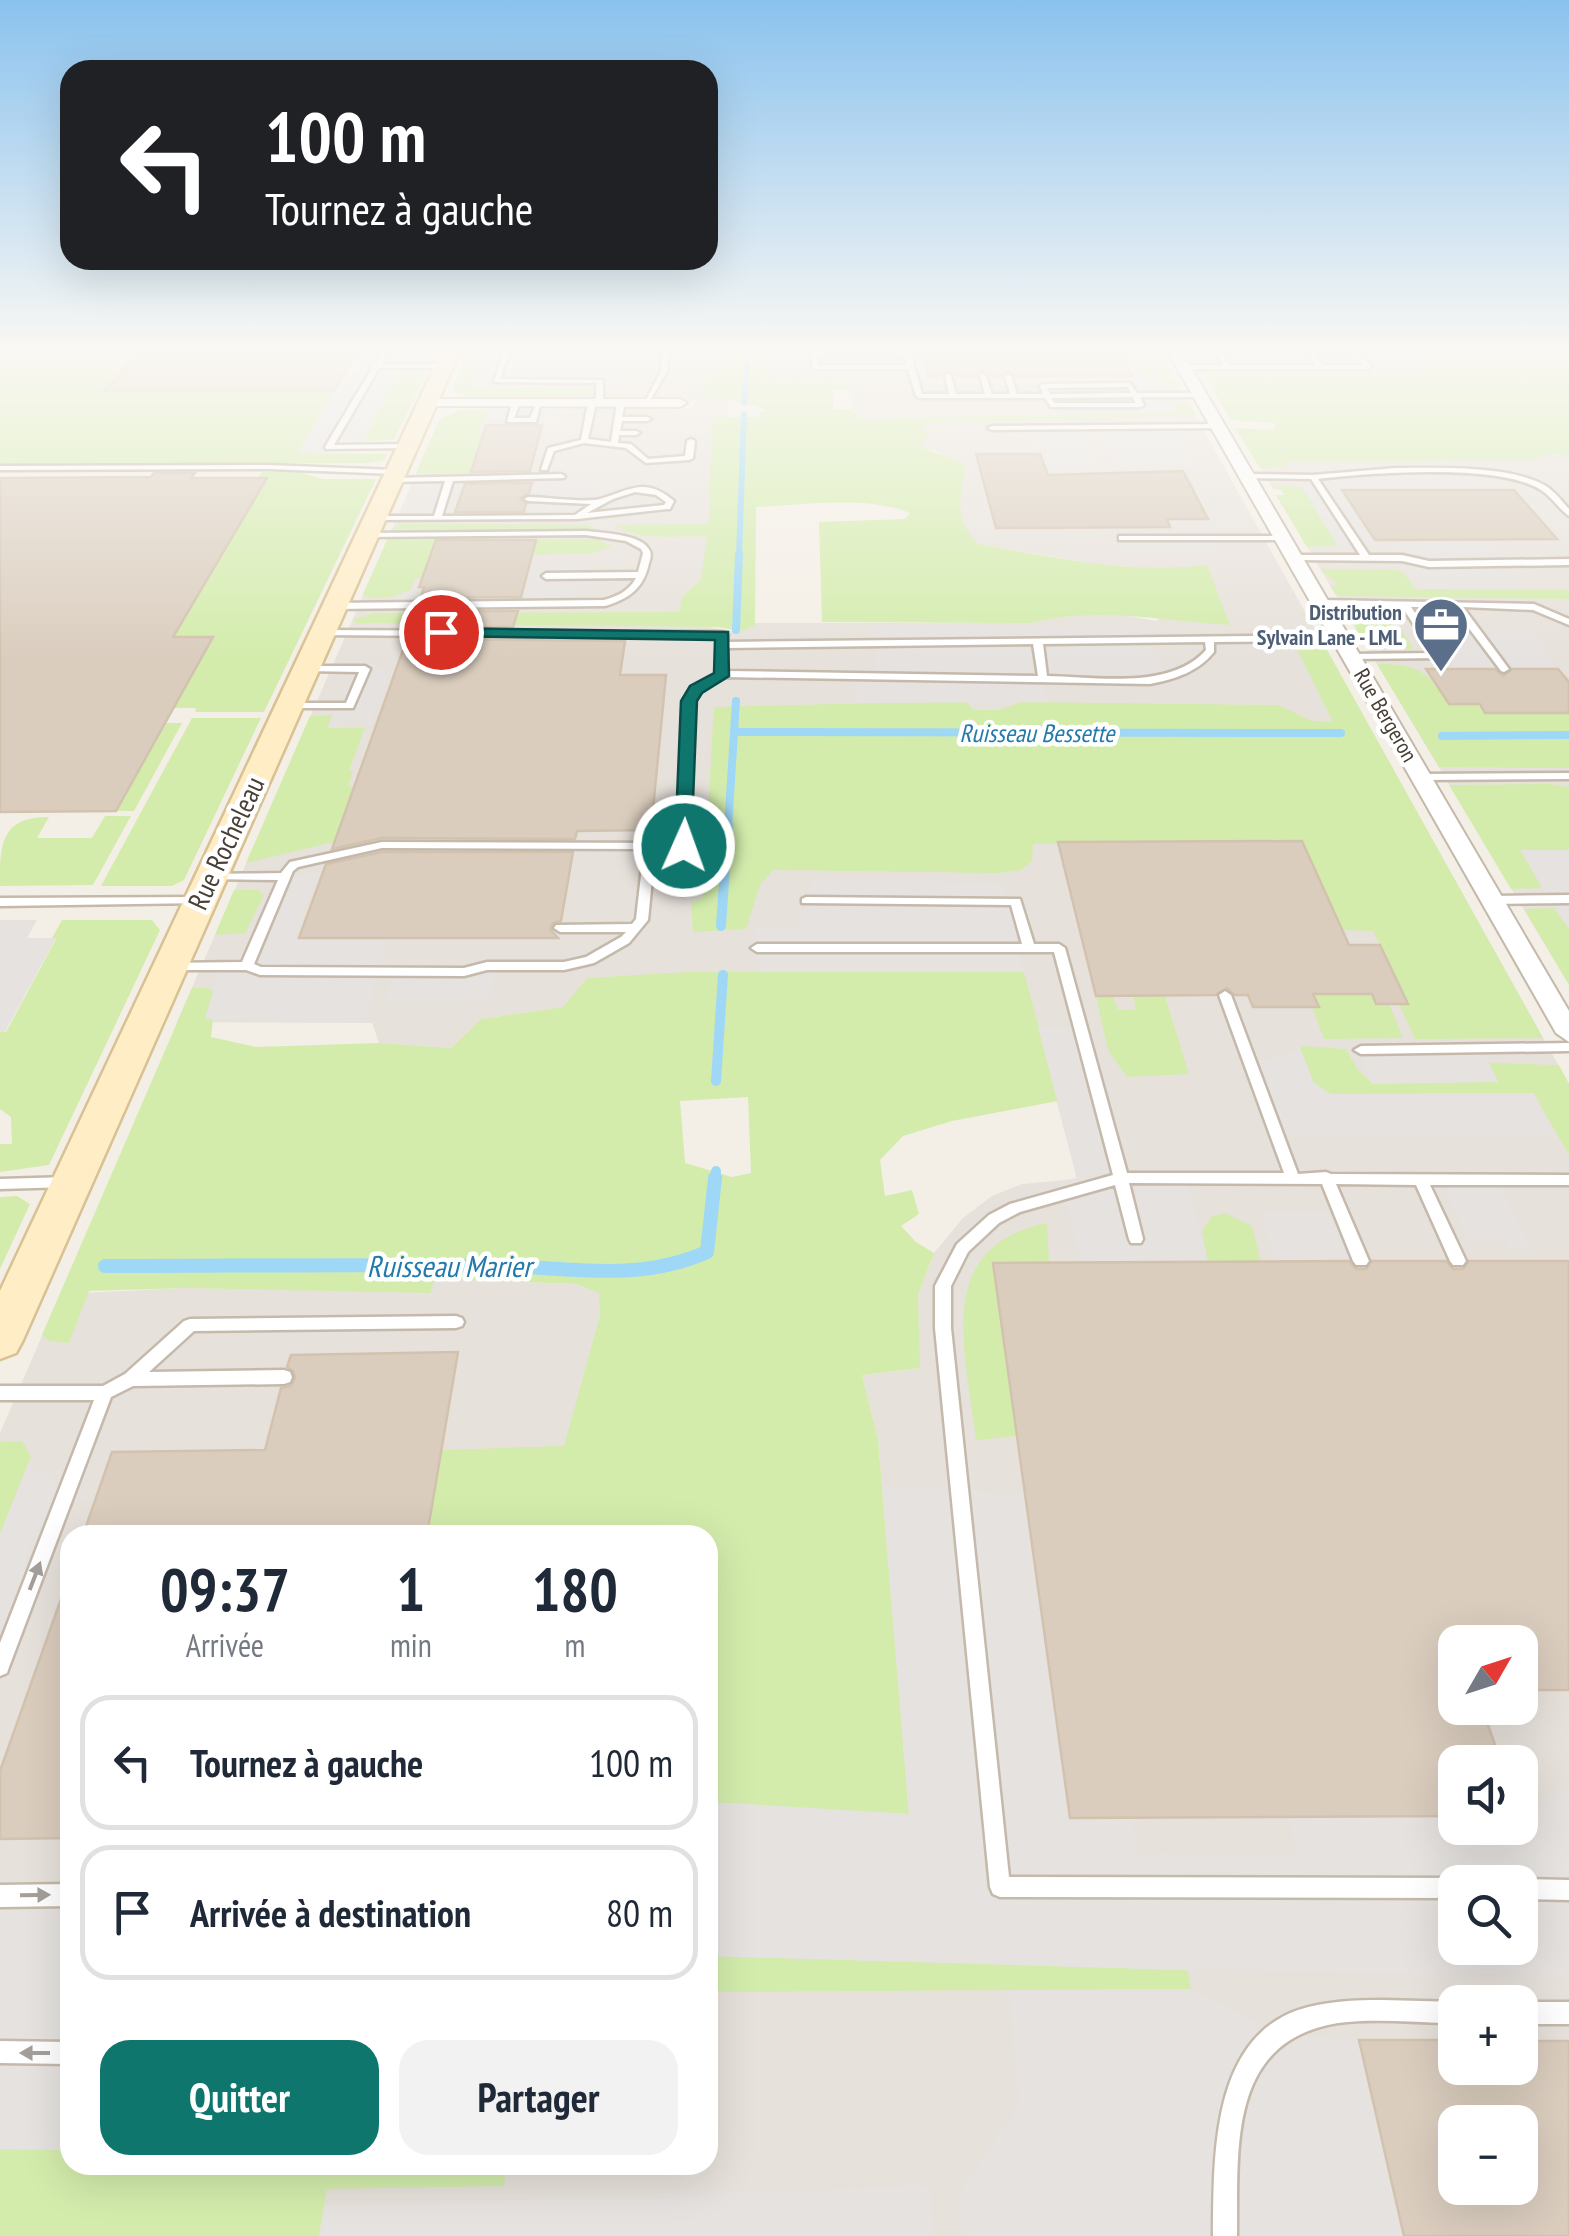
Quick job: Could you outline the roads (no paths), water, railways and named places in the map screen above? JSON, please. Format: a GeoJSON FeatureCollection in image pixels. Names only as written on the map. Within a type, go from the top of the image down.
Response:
{"type":"FeatureCollection","features":[{"type":"Feature","properties":{"kind":"street","name":"Rue Rocheleau"},"geometry":{"type":"LineString","coordinates":[[4,1324],[405,451]]}},
{"type":"Feature","properties":{"kind":"street","name":"Rue Bergeron"},"geometry":{"type":"LineString","coordinates":[[1234,451],[1492,900],[1563,1012],[1569,1033]]}},
{"type":"Feature","properties":{"kind":"lane"},"geometry":{"type":"LineString","coordinates":[[346,451],[450,479],[561,476]]}},
{"type":"Feature","properties":{"kind":"lane"},"geometry":{"type":"LineString","coordinates":[[544,468],[550,451]]}},
{"type":"Feature","properties":{"kind":"lane"},"geometry":{"type":"LineString","coordinates":[[633,451],[642,460],[677,462],[688,460],[689,451]]}},
{"type":"Feature","properties":{"kind":"lane"},"geometry":{"type":"LineString","coordinates":[[0,468],[398,466]]}},
{"type":"Feature","properties":{"kind":"lane"},"geometry":{"type":"LineString","coordinates":[[1381,472],[1392,487]]}},
{"type":"Feature","properties":{"kind":"lane"},"geometry":{"type":"LineString","coordinates":[[1248,476],[1481,473],[1521,478],[1545,488],[1569,514]]}},
{"type":"Feature","properties":{"kind":"lane"},"geometry":{"type":"LineString","coordinates":[[1312,477],[1366,558]]}},
{"type":"Feature","properties":{"kind":"lane"},"geometry":{"type":"LineString","coordinates":[[437,518],[450,479]]}},
{"type":"Feature","properties":{"kind":"lane"},"geometry":{"type":"LineString","coordinates":[[370,526],[437,518],[576,517],[654,512],[667,508],[670,501],[662,494],[641,490],[611,495],[576,517]]}},
{"type":"Feature","properties":{"kind":"lane"},"geometry":{"type":"LineString","coordinates":[[528,499],[596,502]]}},
{"type":"Feature","properties":{"kind":"lane"},"geometry":{"type":"LineString","coordinates":[[328,619],[599,603],[634,592],[642,575],[646,550],[614,536],[370,526]]}},
{"type":"Feature","properties":{"kind":"lane"},"geometry":{"type":"LineString","coordinates":[[1122,538],[1283,538]]}},
{"type":"Feature","properties":{"kind":"lane"},"geometry":{"type":"LineString","coordinates":[[1295,558],[1402,558],[1429,564],[1569,562]]}},
{"type":"Feature","properties":{"kind":"lane"},"geometry":{"type":"LineString","coordinates":[[546,576],[642,575]]}},
{"type":"Feature","properties":{"kind":"lane"},"geometry":{"type":"LineString","coordinates":[[1321,603],[1534,607],[1569,622]]}},
{"type":"Feature","properties":{"kind":"lane"},"geometry":{"type":"LineString","coordinates":[[722,645],[1209,640],[1440,656],[1405,604]]}},
{"type":"Feature","properties":{"kind":"lane"},"geometry":{"type":"LineString","coordinates":[[1456,604],[1504,669]]}},
{"type":"Feature","properties":{"kind":"lane"},"geometry":{"type":"LineString","coordinates":[[247,966],[294,864],[382,846],[684,846],[689,701],[696,690],[712,684],[722,674],[723,635],[709,632],[388,637],[328,619]]}},
{"type":"Feature","properties":{"kind":"lane"},"geometry":{"type":"LineString","coordinates":[[722,674],[1161,679],[1209,656],[1209,640]]}},
{"type":"Feature","properties":{"kind":"lane"},"geometry":{"type":"LineString","coordinates":[[1038,644],[1043,680]]}},
{"type":"Feature","properties":{"kind":"lane"},"geometry":{"type":"LineString","coordinates":[[289,706],[350,706],[364,669],[306,668]]}},
{"type":"Feature","properties":{"kind":"lane"},"geometry":{"type":"LineString","coordinates":[[1422,777],[1569,776]]}},
{"type":"Feature","properties":{"kind":"lane"},"geometry":{"type":"LineString","coordinates":[[170,967],[378,972],[564,966],[608,951],[637,928],[642,920],[650,846]]}},
{"type":"Feature","properties":{"kind":"lane"},"geometry":{"type":"LineString","coordinates":[[0,902],[205,889],[286,876]]}},
{"type":"Feature","properties":{"kind":"lane"},"geometry":{"type":"LineString","coordinates":[[1492,900],[1569,899]]}},
{"type":"Feature","properties":{"kind":"lane"},"geometry":{"type":"LineString","coordinates":[[806,901],[1016,901],[1029,948]]}},
{"type":"Feature","properties":{"kind":"lane"},"geometry":{"type":"LineString","coordinates":[[560,928],[637,928]]}},
{"type":"Feature","properties":{"kind":"lane"},"geometry":{"type":"LineString","coordinates":[[758,948],[1059,948],[1136,1238]]}},
{"type":"Feature","properties":{"kind":"lane"},"geometry":{"type":"LineString","coordinates":[[1225,995],[1292,1177]]}},
{"type":"Feature","properties":{"kind":"lane"},"geometry":{"type":"LineString","coordinates":[[1361,1050],[1569,1047]]}},
{"type":"Feature","properties":{"kind":"lane"},"geometry":{"type":"LineString","coordinates":[[1438,1888],[1000,1887],[942,1328],[943,1286],[962,1248],[994,1219],[1014,1208],[1121,1178],[1569,1180]]}},
{"type":"Feature","properties":{"kind":"lane"},"geometry":{"type":"LineString","coordinates":[[1326,1178],[1361,1261]]}},
{"type":"Feature","properties":{"kind":"lane"},"geometry":{"type":"LineString","coordinates":[[1420,1178],[1458,1261]]}},
{"type":"Feature","properties":{"kind":"lane"},"geometry":{"type":"LineString","coordinates":[[0,1184],[72,1182]]}},
{"type":"Feature","properties":{"kind":"lane"},"geometry":{"type":"LineString","coordinates":[[0,1392],[105,1393],[131,1379],[190,1325],[456,1322]]}},
{"type":"Feature","properties":{"kind":"lane"},"geometry":{"type":"LineString","coordinates":[[131,1379],[284,1376]]}},
{"type":"Feature","properties":{"kind":"lane"},"geometry":{"type":"LineString","coordinates":[[0,1668],[105,1393]]}},
{"type":"Feature","properties":{"kind":"lane"},"geometry":{"type":"LineString","coordinates":[[1538,1890],[1569,1890]]}},
{"type":"Feature","properties":{"kind":"lane"},"geometry":{"type":"LineString","coordinates":[[0,1896],[60,1895]]}},
{"type":"Feature","properties":{"kind":"lane"},"geometry":{"type":"LineString","coordinates":[[1226,2236],[1229,2115],[1242,2074],[1264,2044],[1313,2017],[1339,2012],[1438,2012]]}},
{"type":"Feature","properties":{"kind":"lane"},"geometry":{"type":"LineString","coordinates":[[1538,2012],[1569,2013]]}},
{"type":"Feature","properties":{"kind":"lane"},"geometry":{"type":"LineString","coordinates":[[0,2052],[60,2052]]}},
{"type":"Feature","properties":{"kind":"waterway","name":"Ruisseau Marier"},"geometry":{"type":"LineString","coordinates":[[739,556],[743,451]]}},
{"type":"Feature","properties":{"kind":"waterway","name":"Ruisseau Marier"},"geometry":{"type":"LineString","coordinates":[[736,630],[739,554]]}},
{"type":"Feature","properties":{"kind":"waterway","name":"Ruisseau Marier"},"geometry":{"type":"LineString","coordinates":[[734,732],[736,701]]}},
{"type":"Feature","properties":{"kind":"waterway","name":"Ruisseau Marier"},"geometry":{"type":"LineString","coordinates":[[728,828],[734,732]]}},
{"type":"Feature","properties":{"kind":"waterway","name":"Ruisseau Bessette"},"geometry":{"type":"LineString","coordinates":[[734,732],[1341,733]]}},
{"type":"Feature","properties":{"kind":"waterway","name":"Ruisseau Bessette"},"geometry":{"type":"LineString","coordinates":[[1442,736],[1569,735]]}},
{"type":"Feature","properties":{"kind":"waterway","name":"Ruisseau Marier"},"geometry":{"type":"LineString","coordinates":[[721,926],[728,825]]}},
{"type":"Feature","properties":{"kind":"waterway","name":"Ruisseau Marier"},"geometry":{"type":"LineString","coordinates":[[716,1081],[723,975]]}},
{"type":"Feature","properties":{"kind":"waterway","name":"Ruisseau Marier"},"geometry":{"type":"LineString","coordinates":[[715,1181],[716,1171]]}},
{"type":"Feature","properties":{"kind":"waterway","name":"Ruisseau Marier"},"geometry":{"type":"LineString","coordinates":[[105,1266],[447,1265],[603,1271],[655,1267],[707,1252],[715,1178]]}},
{"type":"Feature","properties":{"kind":"place","name":"Distribution Sylvain Lane - LML"},"geometry":{"type":"Point","coordinates":[1441,674]}}]}
